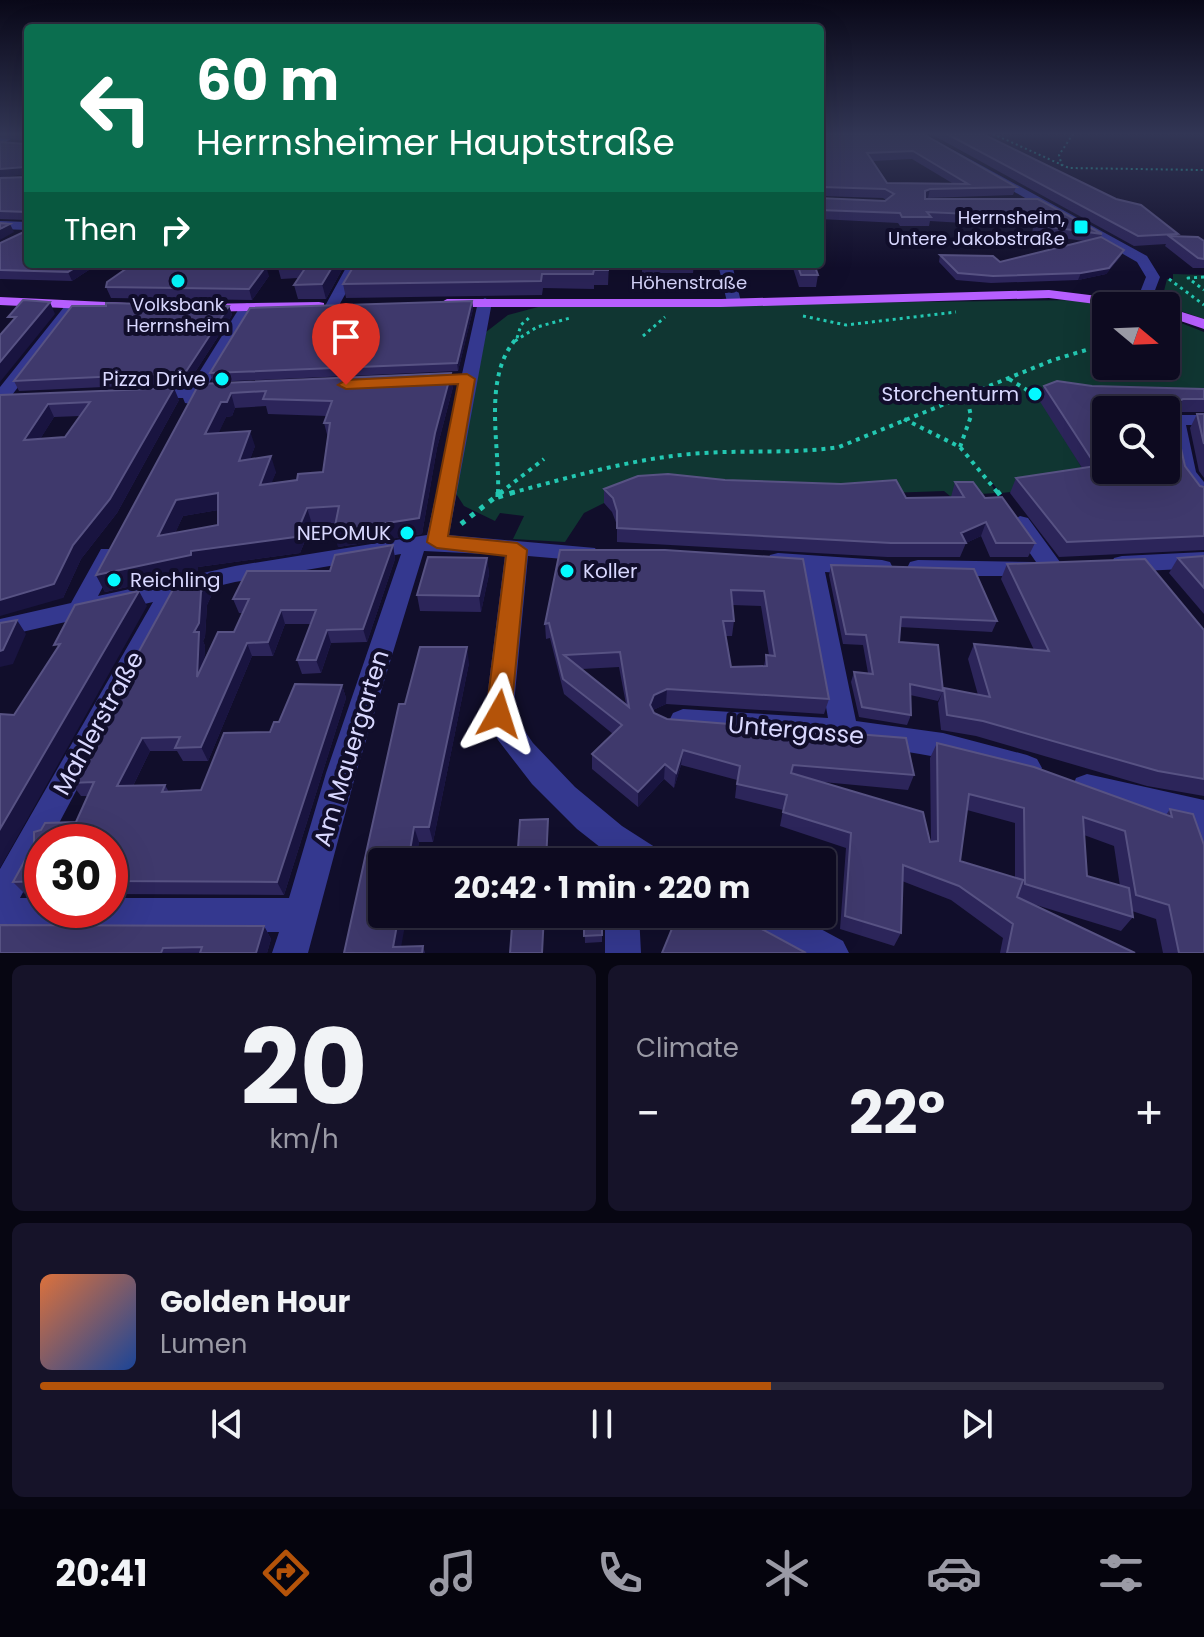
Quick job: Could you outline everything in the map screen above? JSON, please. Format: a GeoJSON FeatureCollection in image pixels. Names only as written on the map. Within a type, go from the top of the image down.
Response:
{"type":"FeatureCollection","features":[{"type":"Feature","properties":{"kind":"main road","name":"Höhenstraße"},"geometry":{"type":"LineString","coordinates":[[423,303],[734,302],[1049,294],[1092,299]]}},
{"type":"Feature","properties":{"kind":"main road"},"geometry":{"type":"LineString","coordinates":[[0,301],[139,307]]}},
{"type":"Feature","properties":{"kind":"main road"},"geometry":{"type":"LineString","coordinates":[[188,307],[339,306]]}},
{"type":"Feature","properties":{"kind":"main road"},"geometry":{"type":"LineString","coordinates":[[1180,316],[1204,324]]}},
{"type":"Feature","properties":{"kind":"street"},"geometry":{"type":"LineString","coordinates":[[1000,178],[1133,253],[1152,272],[1149,292]]}},
{"type":"Feature","properties":{"kind":"street"},"geometry":{"type":"LineString","coordinates":[[1014,203],[1042,201]]}},
{"type":"Feature","properties":{"kind":"street"},"geometry":{"type":"LineString","coordinates":[[0,225],[24,232]]}},
{"type":"Feature","properties":{"kind":"street"},"geometry":{"type":"LineString","coordinates":[[339,306],[353,268]]}},
{"type":"Feature","properties":{"kind":"street"},"geometry":{"type":"LineString","coordinates":[[726,268],[734,302]]}},
{"type":"Feature","properties":{"kind":"street","name":"Am Mauergarten"},"geometry":{"type":"LineString","coordinates":[[290,953],[300,915],[426,543],[485,302]]}},
{"type":"Feature","properties":{"kind":"street"},"geometry":{"type":"LineString","coordinates":[[0,399],[73,305]]}},
{"type":"Feature","properties":{"kind":"street"},"geometry":{"type":"LineString","coordinates":[[181,419],[247,307]]}},
{"type":"Feature","properties":{"kind":"street"},"geometry":{"type":"LineString","coordinates":[[407,382],[467,379]]}},
{"type":"Feature","properties":{"kind":"street"},"geometry":{"type":"LineString","coordinates":[[135,394],[240,390]]}},
{"type":"Feature","properties":{"kind":"street"},"geometry":{"type":"LineString","coordinates":[[0,399],[30,398]]}},
{"type":"Feature","properties":{"kind":"street"},"geometry":{"type":"LineString","coordinates":[[1180,420],[1204,420]]}},
{"type":"Feature","properties":{"kind":"street"},"geometry":{"type":"LineString","coordinates":[[1180,452],[1186,473],[1204,496]]}},
{"type":"Feature","properties":{"kind":"street"},"geometry":{"type":"LineString","coordinates":[[753,560],[887,568],[1060,567],[1004,501]]}},
{"type":"Feature","properties":{"kind":"street"},"geometry":{"type":"LineString","coordinates":[[81,607],[117,540]]}},
{"type":"Feature","properties":{"kind":"street"},"geometry":{"type":"LineString","coordinates":[[0,628],[173,587],[426,543],[615,553]]}},
{"type":"Feature","properties":{"kind":"street"},"geometry":{"type":"LineString","coordinates":[[517,550],[499,714],[503,725],[540,772],[616,848]]}},
{"type":"Feature","properties":{"kind":"street"},"geometry":{"type":"LineString","coordinates":[[1098,566],[1204,560]]}},
{"type":"Feature","properties":{"kind":"street"},"geometry":{"type":"LineString","coordinates":[[812,563],[844,731]]}},
{"type":"Feature","properties":{"kind":"street"},"geometry":{"type":"LineString","coordinates":[[1144,563],[1164,588]]}},
{"type":"Feature","properties":{"kind":"street","name":"Mahlerstraße"},"geometry":{"type":"LineString","coordinates":[[0,901],[173,587]]}},
{"type":"Feature","properties":{"kind":"street","name":"Untergasse"},"geometry":{"type":"LineString","coordinates":[[666,719],[844,731],[972,751],[1107,794],[1200,815]]}},
{"type":"Feature","properties":{"kind":"street"},"geometry":{"type":"LineString","coordinates":[[1200,815],[1204,847]]}},
{"type":"Feature","properties":{"kind":"street"},"geometry":{"type":"LineString","coordinates":[[0,915],[300,915]]}},
{"type":"Feature","properties":{"kind":"street"},"geometry":{"type":"LineString","coordinates":[[622,928],[623,953]]}},
{"type":"Feature","properties":{"kind":"street"},"geometry":{"type":"LineString","coordinates":[[785,928],[831,953]]}},
{"type":"Feature","properties":{"kind":"path"},"geometry":{"type":"LineString","coordinates":[[1152,272],[1169,279],[1204,305]]}},
{"type":"Feature","properties":{"kind":"path"},"geometry":{"type":"LineString","coordinates":[[1204,279],[1192,281],[1204,289]]}},
{"type":"Feature","properties":{"kind":"path"},"geometry":{"type":"LineString","coordinates":[[793,315],[846,325],[966,312]]}},
{"type":"Feature","properties":{"kind":"path"},"geometry":{"type":"LineString","coordinates":[[651,315],[675,316]]}},
{"type":"Feature","properties":{"kind":"path"},"geometry":{"type":"LineString","coordinates":[[643,336],[666,315]]}},
{"type":"Feature","properties":{"kind":"path"},"geometry":{"type":"LineString","coordinates":[[498,497],[497,392],[502,358],[523,334],[579,317]]}},
{"type":"Feature","properties":{"kind":"path"},"geometry":{"type":"LineString","coordinates":[[498,497],[616,464],[719,452],[827,450],[967,398],[1053,360],[1092,348]]}},
{"type":"Feature","properties":{"kind":"path"},"geometry":{"type":"LineString","coordinates":[[1009,379],[1027,390]]}},
{"type":"Feature","properties":{"kind":"path"},"geometry":{"type":"LineString","coordinates":[[960,447],[971,416],[967,398]]}},
{"type":"Feature","properties":{"kind":"path"},"geometry":{"type":"LineString","coordinates":[[904,419],[960,447],[979,466],[1004,501]]}},
{"type":"Feature","properties":{"kind":"path"},"geometry":{"type":"LineString","coordinates":[[426,543],[498,497],[544,459]]}},
{"type":"Feature","properties":{"kind":"green space"},"geometry":{"type":"Polygon","coordinates":[[[1173,274],[1204,275],[1204,319],[1180,311],[1180,292],[1164,292],[1167,279],[1173,279],[1173,274]]]}},
{"type":"Feature","properties":{"kind":"green space"},"geometry":{"type":"Polygon","coordinates":[[[1083,300],[1092,301],[1092,380],[1180,380],[1180,323],[1204,332],[1204,402],[1180,401],[1180,396],[1048,395],[1038,400],[1044,403],[1083,470],[1053,488],[1001,493],[988,478],[996,493],[950,496],[944,491],[604,503],[584,513],[565,542],[513,539],[524,516],[500,513],[495,521],[464,506],[455,492],[486,332],[508,315],[538,307],[1083,300]]]}},
{"type":"Feature","properties":{"kind":"building"},"geometry":{"type":"Polygon","coordinates":[[[0,178],[24,178],[24,212],[0,211],[0,178]]]}},
{"type":"Feature","properties":{"kind":"building"},"geometry":{"type":"Polygon","coordinates":[[[824,178],[968,184],[959,178],[1001,178],[1016,187],[930,189],[925,191],[925,199],[1038,199],[1102,234],[1035,225],[1036,217],[927,212],[931,217],[902,217],[900,213],[824,210],[824,198],[885,201],[894,194],[885,189],[824,187],[824,178]]]}},
{"type":"Feature","properties":{"kind":"building"},"geometry":{"type":"Polygon","coordinates":[[[1030,178],[1074,178],[1116,199],[1141,205],[1178,234],[1138,236],[1030,178]]]}},
{"type":"Feature","properties":{"kind":"building"},"geometry":{"type":"Polygon","coordinates":[[[24,232],[24,268],[74,268],[68,272],[0,270],[0,243],[24,232]]]}},
{"type":"Feature","properties":{"kind":"building"},"geometry":{"type":"Polygon","coordinates":[[[1169,236],[1198,237],[1204,241],[1204,259],[1198,258],[1169,236]]]}},
{"type":"Feature","properties":{"kind":"building"},"geometry":{"type":"Polygon","coordinates":[[[1101,237],[1124,250],[1109,268],[1081,273],[993,276],[958,273],[940,255],[993,256],[1000,262],[1101,237]]]}},
{"type":"Feature","properties":{"kind":"building"},"geometry":{"type":"Polygon","coordinates":[[[127,268],[265,268],[249,289],[106,287],[107,282],[127,268]]]}},
{"type":"Feature","properties":{"kind":"building"},"geometry":{"type":"Polygon","coordinates":[[[305,268],[332,268],[322,284],[294,285],[305,268]]]}},
{"type":"Feature","properties":{"kind":"building"},"geometry":{"type":"Polygon","coordinates":[[[353,268],[608,268],[594,270],[593,274],[542,274],[541,281],[343,284],[353,268]]]}},
{"type":"Feature","properties":{"kind":"building"},"geometry":{"type":"Polygon","coordinates":[[[798,268],[815,268],[818,275],[801,275],[798,268]]]}},
{"type":"Feature","properties":{"kind":"building"},"geometry":{"type":"Polygon","coordinates":[[[23,300],[50,302],[0,362],[0,335],[16,317],[8,317],[23,300]]]}},
{"type":"Feature","properties":{"kind":"building"},"geometry":{"type":"Polygon","coordinates":[[[472,301],[457,363],[210,373],[250,308],[472,301]],[[365,315],[332,316],[320,347],[354,346],[365,315]]]}},
{"type":"Feature","properties":{"kind":"building"},"geometry":{"type":"Polygon","coordinates":[[[106,303],[229,306],[185,373],[14,381],[72,306],[106,306],[106,303]]]}},
{"type":"Feature","properties":{"kind":"building"},"geometry":{"type":"Polygon","coordinates":[[[451,373],[435,433],[419,518],[334,531],[339,506],[307,508],[295,537],[191,551],[191,555],[96,575],[199,384],[451,373]],[[266,391],[231,393],[227,402],[221,402],[205,434],[250,431],[239,461],[271,456],[260,485],[297,480],[298,474],[323,472],[330,423],[324,423],[332,401],[263,399],[266,391]],[[218,493],[176,500],[158,536],[218,525],[218,493]]]}},
{"type":"Feature","properties":{"kind":"building"},"geometry":{"type":"Polygon","coordinates":[[[1057,381],[1092,386],[1204,389],[1204,399],[1180,400],[1180,396],[1092,396],[1092,460],[1044,386],[1057,381]]]}},
{"type":"Feature","properties":{"kind":"building"},"geometry":{"type":"Polygon","coordinates":[[[174,388],[110,499],[73,545],[54,584],[0,600],[0,395],[174,388]],[[90,402],[48,404],[24,440],[65,437],[90,402]]]}},
{"type":"Feature","properties":{"kind":"building"},"geometry":{"type":"Polygon","coordinates":[[[1197,414],[1204,414],[1204,444],[1197,414]]]}},
{"type":"Feature","properties":{"kind":"building"},"geometry":{"type":"Polygon","coordinates":[[[1180,444],[1185,466],[1204,487],[1204,536],[1067,542],[1016,478],[1092,467],[1092,484],[1180,484],[1180,444]]]}},
{"type":"Feature","properties":{"kind":"building"},"geometry":{"type":"Polygon","coordinates":[[[668,474],[725,480],[841,484],[896,480],[906,498],[964,497],[955,482],[973,482],[985,498],[1002,497],[1035,543],[996,543],[986,522],[961,533],[966,543],[891,543],[617,528],[613,498],[604,489],[638,476],[668,474]]]}},
{"type":"Feature","properties":{"kind":"building"},"geometry":{"type":"Polygon","coordinates":[[[393,545],[363,629],[327,630],[316,660],[297,660],[316,610],[281,610],[268,642],[247,643],[201,747],[175,748],[180,737],[142,738],[117,786],[165,785],[162,792],[201,790],[224,733],[270,732],[274,722],[279,722],[295,684],[342,685],[277,882],[128,881],[128,824],[44,824],[76,822],[94,782],[71,783],[75,775],[71,775],[176,584],[208,577],[201,592],[199,623],[194,632],[199,632],[197,677],[218,632],[234,632],[249,599],[233,599],[247,571],[330,571],[335,555],[393,545]]]}},
{"type":"Feature","properties":{"kind":"building"},"geometry":{"type":"Polygon","coordinates":[[[560,550],[665,550],[803,559],[829,699],[667,689],[654,695],[650,705],[654,713],[667,719],[906,738],[914,775],[793,765],[791,773],[923,812],[930,842],[938,841],[937,743],[1034,767],[1172,817],[1170,809],[1193,814],[1204,845],[1204,953],[1179,953],[1169,905],[1136,895],[1125,831],[1083,817],[1087,876],[1129,888],[1133,917],[1025,884],[1024,808],[969,794],[960,861],[1023,880],[1017,897],[1135,953],[1007,953],[1013,924],[959,886],[903,865],[901,933],[845,916],[851,833],[783,812],[787,795],[737,784],[740,766],[683,750],[676,773],[665,764],[638,792],[592,754],[622,725],[563,679],[549,623],[545,624],[560,550]],[[731,590],[734,621],[723,621],[731,667],[767,666],[766,655],[775,656],[764,591],[731,590]],[[620,652],[564,655],[629,707],[620,652]]]}},
{"type":"Feature","properties":{"kind":"building"},"geometry":{"type":"Polygon","coordinates":[[[1204,556],[1204,588],[1178,558],[1204,556]]]}},
{"type":"Feature","properties":{"kind":"building"},"geometry":{"type":"Polygon","coordinates":[[[428,557],[487,558],[479,596],[417,595],[428,557]]]}},
{"type":"Feature","properties":{"kind":"building"},"geometry":{"type":"Polygon","coordinates":[[[1145,559],[1204,630],[1204,779],[1158,771],[983,721],[947,715],[944,688],[990,697],[974,644],[1049,651],[1007,564],[1145,559]]]}},
{"type":"Feature","properties":{"kind":"building"},"geometry":{"type":"Polygon","coordinates":[[[831,565],[974,569],[997,621],[901,617],[899,642],[938,645],[943,691],[910,684],[911,715],[862,707],[854,672],[873,674],[866,635],[846,634],[831,565]]]}},
{"type":"Feature","properties":{"kind":"building"},"geometry":{"type":"Polygon","coordinates":[[[139,591],[0,829],[0,714],[14,715],[60,644],[54,645],[75,605],[139,591]]]}},
{"type":"Feature","properties":{"kind":"building"},"geometry":{"type":"Polygon","coordinates":[[[17,620],[3,650],[0,651],[0,623],[17,620]]]}},
{"type":"Feature","properties":{"kind":"building"},"geometry":{"type":"Polygon","coordinates":[[[420,647],[467,647],[429,827],[414,827],[410,848],[368,848],[368,928],[396,928],[393,947],[423,946],[422,953],[344,953],[399,704],[405,704],[420,647]]]}},
{"type":"Feature","properties":{"kind":"building"},"geometry":{"type":"Polygon","coordinates":[[[548,819],[547,848],[518,848],[520,820],[548,819]]]}},
{"type":"Feature","properties":{"kind":"building"},"geometry":{"type":"Polygon","coordinates":[[[24,862],[24,882],[13,882],[24,862]]]}},
{"type":"Feature","properties":{"kind":"building"},"geometry":{"type":"Polygon","coordinates":[[[0,925],[24,925],[24,928],[264,926],[256,953],[200,953],[202,947],[163,948],[161,953],[0,953],[0,925]]]}},
{"type":"Feature","properties":{"kind":"building"},"geometry":{"type":"Polygon","coordinates":[[[512,928],[543,928],[542,953],[510,953],[512,928]]]}},
{"type":"Feature","properties":{"kind":"building"},"geometry":{"type":"Polygon","coordinates":[[[584,928],[602,928],[602,935],[584,936],[584,928]]]}},
{"type":"Feature","properties":{"kind":"building"},"geometry":{"type":"Polygon","coordinates":[[[672,928],[760,928],[806,953],[662,953],[672,928]]]}},
{"type":"Feature","properties":{"kind":"place","name":"Herrnsheim, Untere Jakobstraße"},"geometry":{"type":"Point","coordinates":[1081,227]}},
{"type":"Feature","properties":{"kind":"place","name":"Volksbank Herrnsheim"},"geometry":{"type":"Point","coordinates":[178,281]}},
{"type":"Feature","properties":{"kind":"place","name":"Pizza Drive"},"geometry":{"type":"Point","coordinates":[222,379]}},
{"type":"Feature","properties":{"kind":"place","name":"Storchenturm"},"geometry":{"type":"Point","coordinates":[1035,394]}},
{"type":"Feature","properties":{"kind":"place","name":"NEPOMUK"},"geometry":{"type":"Point","coordinates":[407,533]}},
{"type":"Feature","properties":{"kind":"place","name":"Koller"},"geometry":{"type":"Point","coordinates":[567,571]}},
{"type":"Feature","properties":{"kind":"place","name":"Reichling"},"geometry":{"type":"Point","coordinates":[114,580]}},
{"type":"Feature","properties":{"kind":"route"},"geometry":{"type":"LineString","coordinates":[[346,385],[467,379],[437,542],[517,550],[499,714]]}}]}
